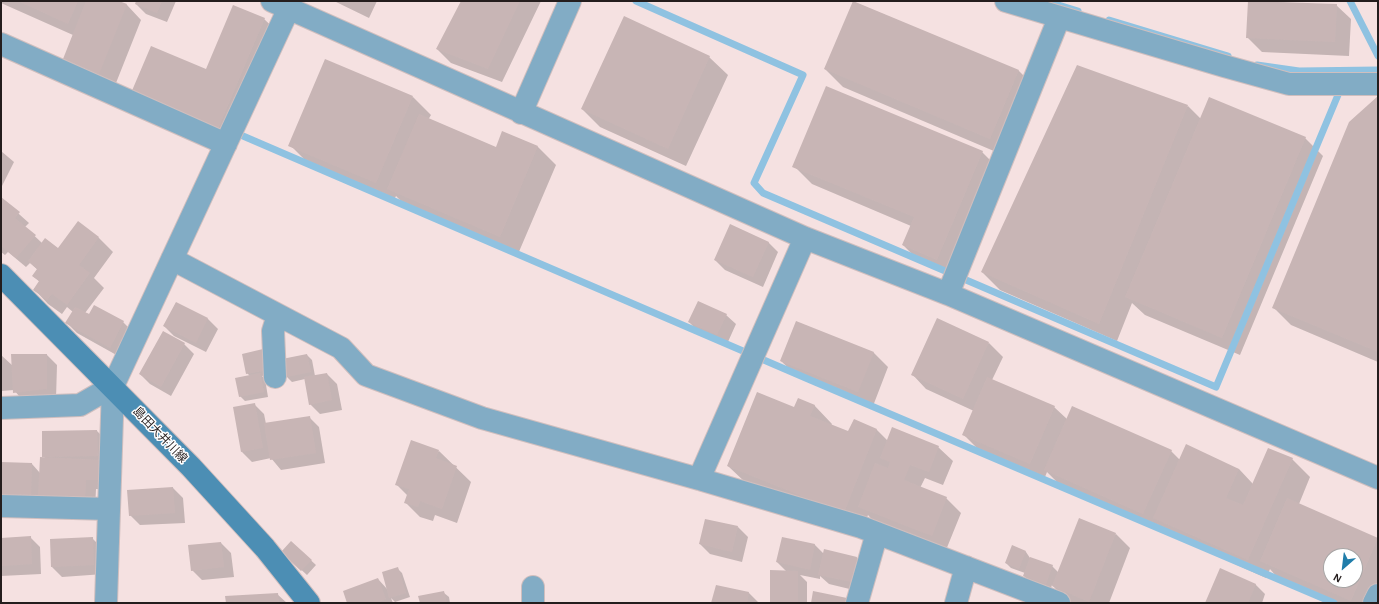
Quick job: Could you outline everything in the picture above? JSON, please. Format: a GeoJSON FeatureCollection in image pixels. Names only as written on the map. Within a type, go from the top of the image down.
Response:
{"type":"FeatureCollection","features":[{"type":"Feature","properties":{"kind":"main road","name":"島田大井川線"},"geometry":{"type":"LineString","coordinates":[[1,276],[113,386],[191,467],[265,548],[309,603]]}},
{"type":"Feature","properties":{"kind":"street"},"geometry":{"type":"LineString","coordinates":[[521,113],[570,1]]}},
{"type":"Feature","properties":{"kind":"street"},"geometry":{"type":"LineString","coordinates":[[1006,1],[1059,18],[1289,84],[1378,84]]}},
{"type":"Feature","properties":{"kind":"street"},"geometry":{"type":"LineString","coordinates":[[106,603],[113,386],[226,144],[281,4],[521,113],[805,238],[948,294],[1378,478]]}},
{"type":"Feature","properties":{"kind":"street"},"geometry":{"type":"LineString","coordinates":[[948,294],[1059,18]]}},
{"type":"Feature","properties":{"kind":"street"},"geometry":{"type":"LineString","coordinates":[[1,44],[226,144]]}},
{"type":"Feature","properties":{"kind":"street"},"geometry":{"type":"LineString","coordinates":[[699,479],[805,238]]}},
{"type":"Feature","properties":{"kind":"street"},"geometry":{"type":"LineString","coordinates":[[172,258],[341,348],[366,375],[482,418],[699,479],[877,533],[1059,603]]}},
{"type":"Feature","properties":{"kind":"street"},"geometry":{"type":"LineString","coordinates":[[275,378],[273,331],[278,315]]}},
{"type":"Feature","properties":{"kind":"street"},"geometry":{"type":"LineString","coordinates":[[1,408],[80,405],[113,386]]}},
{"type":"Feature","properties":{"kind":"street"},"geometry":{"type":"LineString","coordinates":[[1,506],[109,509]]}},
{"type":"Feature","properties":{"kind":"street"},"geometry":{"type":"LineString","coordinates":[[857,603],[877,533]]}},
{"type":"Feature","properties":{"kind":"street"},"geometry":{"type":"LineString","coordinates":[[956,603],[966,567]]}},
{"type":"Feature","properties":{"kind":"street"},"geometry":{"type":"LineString","coordinates":[[1374,603],[1378,595]]}},
{"type":"Feature","properties":{"kind":"building"},"geometry":{"type":"Polygon","coordinates":[[[18,1],[78,1],[68,24],[18,1]]]}},
{"type":"Feature","properties":{"kind":"building"},"geometry":{"type":"Polygon","coordinates":[[[86,1],[119,1],[127,4],[99,74],[63,59],[86,1]]]}},
{"type":"Feature","properties":{"kind":"building"},"geometry":{"type":"Polygon","coordinates":[[[136,1],[162,1],[157,13],[135,4],[136,1]]]}},
{"type":"Feature","properties":{"kind":"building"},"geometry":{"type":"Polygon","coordinates":[[[461,1],[520,1],[488,69],[436,49],[461,1]]]}},
{"type":"Feature","properties":{"kind":"building"},"geometry":{"type":"Polygon","coordinates":[[[853,1],[1019,70],[990,139],[824,69],[853,1]]]}},
{"type":"Feature","properties":{"kind":"building"},"geometry":{"type":"Polygon","coordinates":[[[1248,1],[1337,4],[1335,42],[1246,38],[1248,1]]]}},
{"type":"Feature","properties":{"kind":"building"},"geometry":{"type":"Polygon","coordinates":[[[233,5],[265,18],[218,129],[131,93],[151,46],[206,69],[233,5]]]}},
{"type":"Feature","properties":{"kind":"building"},"geometry":{"type":"Polygon","coordinates":[[[624,16],[710,56],[668,149],[581,109],[624,16]]]}},
{"type":"Feature","properties":{"kind":"building"},"geometry":{"type":"Polygon","coordinates":[[[325,59],[413,96],[376,183],[288,146],[325,59]]]}},
{"type":"Feature","properties":{"kind":"building"},"geometry":{"type":"Polygon","coordinates":[[[1077,65],[1188,105],[1099,324],[981,272],[1077,65]]]}},
{"type":"Feature","properties":{"kind":"building"},"geometry":{"type":"Polygon","coordinates":[[[826,86],[983,151],[937,260],[902,245],[914,217],[792,167],[826,86]]]}},
{"type":"Feature","properties":{"kind":"building"},"geometry":{"type":"Polygon","coordinates":[[[1378,96],[1378,352],[1272,308],[1349,122],[1378,96]]]}},
{"type":"Feature","properties":{"kind":"building"},"geometry":{"type":"Polygon","coordinates":[[[1209,97],[1306,137],[1222,338],[1125,297],[1209,97]]]}},
{"type":"Feature","properties":{"kind":"building"},"geometry":{"type":"Polygon","coordinates":[[[419,114],[496,147],[502,131],[538,146],[500,237],[387,189],[419,114]]]}},
{"type":"Feature","properties":{"kind":"building"},"geometry":{"type":"Polygon","coordinates":[[[1,197],[20,212],[15,218],[36,235],[16,258],[1,246],[1,197]]]}},
{"type":"Feature","properties":{"kind":"building"},"geometry":{"type":"Polygon","coordinates":[[[78,221],[99,237],[79,265],[90,273],[67,305],[52,294],[47,300],[33,290],[39,281],[32,276],[37,269],[28,261],[45,238],[58,248],[78,221]]]}},
{"type":"Feature","properties":{"kind":"building"},"geometry":{"type":"Polygon","coordinates":[[[730,224],[769,242],[753,277],[714,260],[730,224]]]}},
{"type":"Feature","properties":{"kind":"building"},"geometry":{"type":"Polygon","coordinates":[[[698,301],[727,314],[717,335],[688,322],[698,301]]]}},
{"type":"Feature","properties":{"kind":"building"},"geometry":{"type":"Polygon","coordinates":[[[176,302],[208,318],[196,343],[163,326],[176,302]]]}},
{"type":"Feature","properties":{"kind":"building"},"geometry":{"type":"Polygon","coordinates":[[[94,305],[124,321],[110,348],[65,323],[75,307],[89,314],[94,305]]]}},
{"type":"Feature","properties":{"kind":"building"},"geometry":{"type":"Polygon","coordinates":[[[937,318],[989,342],[963,399],[911,375],[937,318]]]}},
{"type":"Feature","properties":{"kind":"building"},"geometry":{"type":"Polygon","coordinates":[[[796,321],[874,352],[858,392],[780,361],[796,321]]]}},
{"type":"Feature","properties":{"kind":"building"},"geometry":{"type":"Polygon","coordinates":[[[163,331],[185,343],[161,387],[139,374],[163,331]]]}},
{"type":"Feature","properties":{"kind":"building"},"geometry":{"type":"Polygon","coordinates":[[[263,349],[268,370],[246,374],[242,354],[263,349]]]}},
{"type":"Feature","properties":{"kind":"building"},"geometry":{"type":"Polygon","coordinates":[[[11,354],[47,354],[47,389],[13,393],[11,354]]]}},
{"type":"Feature","properties":{"kind":"building"},"geometry":{"type":"Polygon","coordinates":[[[307,354],[311,372],[286,377],[282,359],[307,354]]]}},
{"type":"Feature","properties":{"kind":"building"},"geometry":{"type":"Polygon","coordinates":[[[260,373],[264,392],[239,397],[235,378],[260,373]]]}},
{"type":"Feature","properties":{"kind":"building"},"geometry":{"type":"Polygon","coordinates":[[[327,373],[332,400],[309,405],[304,377],[327,373]]]}},
{"type":"Feature","properties":{"kind":"building"},"geometry":{"type":"Polygon","coordinates":[[[987,377],[1055,406],[1030,464],[962,435],[987,377]]]}},
{"type":"Feature","properties":{"kind":"building"},"geometry":{"type":"Polygon","coordinates":[[[757,392],[794,407],[798,398],[815,405],[810,416],[848,431],[854,419],[877,429],[844,513],[727,466],[757,392]]]}},
{"type":"Feature","properties":{"kind":"building"},"geometry":{"type":"Polygon","coordinates":[[[255,403],[263,448],[241,452],[233,407],[255,403]]]}},
{"type":"Feature","properties":{"kind":"building"},"geometry":{"type":"Polygon","coordinates":[[[1072,406],[1172,450],[1143,514],[1044,470],[1072,406]]]}},
{"type":"Feature","properties":{"kind":"building"},"geometry":{"type":"Polygon","coordinates":[[[310,416],[316,453],[270,460],[264,423],[310,416]]]}},
{"type":"Feature","properties":{"kind":"building"},"geometry":{"type":"Polygon","coordinates":[[[892,427],[939,446],[929,472],[910,465],[904,480],[947,497],[932,536],[858,507],[875,463],[888,468],[890,462],[880,458],[892,427]]]}},
{"type":"Feature","properties":{"kind":"building"},"geometry":{"type":"Polygon","coordinates":[[[97,430],[98,456],[42,457],[42,431],[97,430]]]}},
{"type":"Feature","properties":{"kind":"building"},"geometry":{"type":"Polygon","coordinates":[[[411,440],[439,450],[436,458],[457,466],[442,509],[420,501],[418,507],[404,503],[409,489],[395,485],[411,440]]]}},
{"type":"Feature","properties":{"kind":"building"},"geometry":{"type":"Polygon","coordinates":[[[1186,444],[1239,469],[1226,498],[1243,505],[1268,448],[1293,458],[1248,560],[1153,518],[1186,444]]]}},
{"type":"Feature","properties":{"kind":"building"},"geometry":{"type":"Polygon","coordinates":[[[40,457],[102,460],[101,480],[86,480],[85,499],[38,498],[40,457]]]}},
{"type":"Feature","properties":{"kind":"building"},"geometry":{"type":"Polygon","coordinates":[[[1,462],[32,463],[31,495],[1,494],[1,462]]]}},
{"type":"Feature","properties":{"kind":"building"},"geometry":{"type":"Polygon","coordinates":[[[173,487],[175,513],[129,516],[127,490],[173,487]]]}},
{"type":"Feature","properties":{"kind":"building"},"geometry":{"type":"Polygon","coordinates":[[[1287,498],[1378,538],[1363,573],[1363,548],[1323,548],[1323,588],[1357,588],[1351,601],[1260,561],[1287,498]]]}},
{"type":"Feature","properties":{"kind":"building"},"geometry":{"type":"Polygon","coordinates":[[[1079,518],[1116,533],[1089,602],[1052,586],[1079,518]]]}},
{"type":"Feature","properties":{"kind":"building"},"geometry":{"type":"Polygon","coordinates":[[[705,519],[738,526],[732,552],[699,544],[705,519]]]}},
{"type":"Feature","properties":{"kind":"building"},"geometry":{"type":"Polygon","coordinates":[[[31,536],[32,564],[1,566],[1,538],[31,536]]]}},
{"type":"Feature","properties":{"kind":"building"},"geometry":{"type":"Polygon","coordinates":[[[93,537],[94,565],[51,567],[50,539],[93,537]]]}},
{"type":"Feature","properties":{"kind":"building"},"geometry":{"type":"Polygon","coordinates":[[[782,537],[815,544],[810,570],[776,562],[782,537]]]}},
{"type":"Feature","properties":{"kind":"building"},"geometry":{"type":"Polygon","coordinates":[[[291,541],[312,560],[301,571],[281,552],[291,541]]]}},
{"type":"Feature","properties":{"kind":"building"},"geometry":{"type":"Polygon","coordinates":[[[221,542],[224,567],[191,571],[188,545],[221,542]]]}},
{"type":"Feature","properties":{"kind":"building"},"geometry":{"type":"Polygon","coordinates":[[[1012,545],[1026,551],[1019,569],[1005,563],[1012,545]]]}},
{"type":"Feature","properties":{"kind":"building"},"geometry":{"type":"Polygon","coordinates":[[[824,549],[857,557],[852,582],[818,575],[824,549]]]}},
{"type":"Feature","properties":{"kind":"building"},"geometry":{"type":"Polygon","coordinates":[[[1030,557],[1053,565],[1046,584],[1023,576],[1030,557]]]}},
{"type":"Feature","properties":{"kind":"building"},"geometry":{"type":"Polygon","coordinates":[[[398,567],[406,593],[389,598],[382,572],[398,567]]]}},
{"type":"Feature","properties":{"kind":"building"},"geometry":{"type":"Polygon","coordinates":[[[1220,568],[1256,584],[1248,603],[1205,603],[1220,568]]]}},
{"type":"Feature","properties":{"kind":"building"},"geometry":{"type":"Polygon","coordinates":[[[770,570],[798,571],[798,603],[770,603],[770,570]]]}},
{"type":"Feature","properties":{"kind":"building"},"geometry":{"type":"Polygon","coordinates":[[[378,578],[386,599],[377,603],[347,603],[343,591],[378,578]]]}},
{"type":"Feature","properties":{"kind":"building"},"geometry":{"type":"Polygon","coordinates":[[[716,585],[749,592],[747,603],[711,603],[716,585]]]}},
{"type":"Feature","properties":{"kind":"building"},"geometry":{"type":"Polygon","coordinates":[[[444,591],[447,603],[420,603],[418,596],[444,591]]]}},
{"type":"Feature","properties":{"kind":"building"},"geometry":{"type":"Polygon","coordinates":[[[813,591],[847,598],[846,603],[811,603],[813,591]]]}},
{"type":"Feature","properties":{"kind":"building"},"geometry":{"type":"Polygon","coordinates":[[[278,593],[279,603],[226,603],[225,596],[278,593]]]}},
{"type":"Feature","properties":{"kind":"waterway"},"geometry":{"type":"LineString","coordinates":[[636,1],[803,75],[754,183],[763,193],[1216,387],[1348,71]]}},
{"type":"Feature","properties":{"kind":"waterway"},"geometry":{"type":"LineString","coordinates":[[1045,1],[1078,11]]}},
{"type":"Feature","properties":{"kind":"waterway"},"geometry":{"type":"LineString","coordinates":[[1350,1],[1378,56]]}},
{"type":"Feature","properties":{"kind":"waterway"},"geometry":{"type":"LineString","coordinates":[[1109,20],[1228,56]]}},
{"type":"Feature","properties":{"kind":"waterway"},"geometry":{"type":"LineString","coordinates":[[1257,65],[1299,71],[1378,70]]}},
{"type":"Feature","properties":{"kind":"waterway"},"geometry":{"type":"LineString","coordinates":[[243,136],[1334,603]]}}]}
